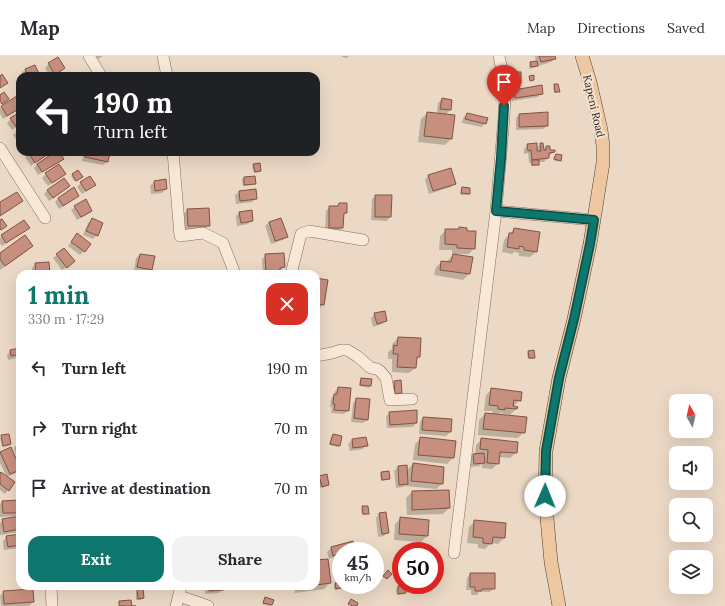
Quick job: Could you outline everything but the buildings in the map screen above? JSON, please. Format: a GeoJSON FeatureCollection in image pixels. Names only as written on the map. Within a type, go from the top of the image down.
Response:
{"type":"FeatureCollection","features":[{"type":"Feature","properties":{"kind":"main road","name":"Kapeni Road"},"geometry":{"type":"LineString","coordinates":[[559,606],[551,562],[545,503],[546,451],[559,378],[574,319],[590,244],[603,163],[601,130],[590,82],[582,56]]}},
{"type":"Feature","properties":{"kind":"street"},"geometry":{"type":"LineString","coordinates":[[89,56],[99,72]]}},
{"type":"Feature","properties":{"kind":"street"},"geometry":{"type":"LineString","coordinates":[[163,56],[166,72]]}},
{"type":"Feature","properties":{"kind":"street"},"geometry":{"type":"LineString","coordinates":[[454,553],[496,211],[505,96],[499,56]]}},
{"type":"Feature","properties":{"kind":"street"},"geometry":{"type":"LineString","coordinates":[[0,148],[45,218]]}},
{"type":"Feature","properties":{"kind":"street"},"geometry":{"type":"LineString","coordinates":[[172,156],[180,236],[203,233],[223,243],[233,270]]}},
{"type":"Feature","properties":{"kind":"street"},"geometry":{"type":"LineString","coordinates":[[496,211],[594,220]]}},
{"type":"Feature","properties":{"kind":"street"},"geometry":{"type":"LineString","coordinates":[[292,270],[301,234],[309,231],[363,240]]}},
{"type":"Feature","properties":{"kind":"street"},"geometry":{"type":"LineString","coordinates":[[320,355],[347,350],[371,368],[380,371],[386,378],[390,400],[412,400]]}},
{"type":"Feature","properties":{"kind":"street"},"geometry":{"type":"LineString","coordinates":[[51,590],[52,606]]}},
{"type":"Feature","properties":{"kind":"street"},"geometry":{"type":"LineString","coordinates":[[178,596],[208,606]]}},
{"type":"Feature","properties":{"kind":"route"},"geometry":{"type":"LineString","coordinates":[[504,106],[496,211],[594,220],[574,319],[559,378],[546,451],[545,496]]}}]}
